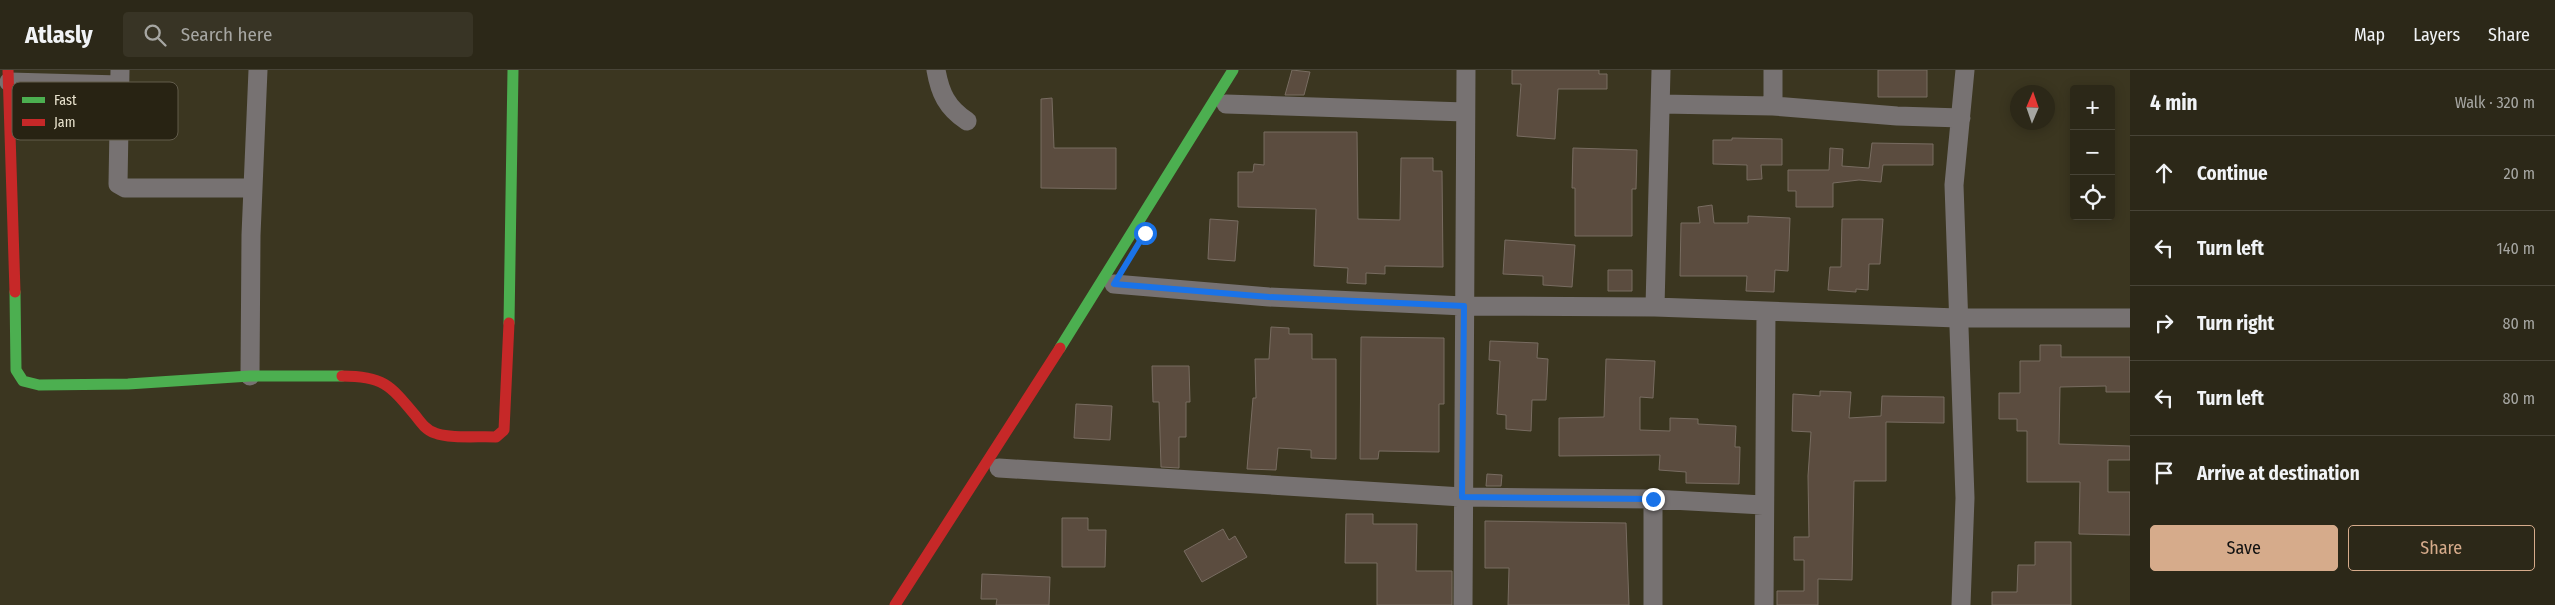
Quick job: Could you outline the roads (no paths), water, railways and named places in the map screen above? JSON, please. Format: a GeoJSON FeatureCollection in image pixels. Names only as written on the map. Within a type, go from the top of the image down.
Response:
{"type":"FeatureCollection","features":[{"type":"Feature","properties":{"kind":"street"},"geometry":{"type":"LineString","coordinates":[[250,376],[253,188],[258,70]]}},
{"type":"Feature","properties":{"kind":"street"},"geometry":{"type":"LineString","coordinates":[[120,77],[9,76],[15,235],[16,370],[23,380],[39,385],[128,384],[250,376],[359,376],[379,380],[395,390],[425,428],[436,434],[501,436],[504,430],[509,356],[513,70]]}},
{"type":"Feature","properties":{"kind":"street"},"geometry":{"type":"LineString","coordinates":[[936,70],[940,90],[946,102],[956,114],[967,121]]}},
{"type":"Feature","properties":{"kind":"street"},"geometry":{"type":"LineString","coordinates":[[895,605],[1017,416],[1233,70]]}},
{"type":"Feature","properties":{"kind":"street"},"geometry":{"type":"LineString","coordinates":[[1044,394],[1246,70]]}},
{"type":"Feature","properties":{"kind":"street"},"geometry":{"type":"LineString","coordinates":[[1463,605],[1462,497],[1466,70]]}},
{"type":"Feature","properties":{"kind":"street"},"geometry":{"type":"LineString","coordinates":[[1655,307],[1661,70]]}},
{"type":"Feature","properties":{"kind":"street"},"geometry":{"type":"LineString","coordinates":[[1773,70],[1773,106]]}},
{"type":"Feature","properties":{"kind":"street"},"geometry":{"type":"LineString","coordinates":[[1962,605],[1965,498],[1962,395],[1957,318],[1954,185],[1965,70]]}},
{"type":"Feature","properties":{"kind":"street"},"geometry":{"type":"LineString","coordinates":[[1226,104],[1465,112]]}},
{"type":"Feature","properties":{"kind":"street"},"geometry":{"type":"LineString","coordinates":[[1661,104],[1773,106],[1896,116],[1961,118]]}},
{"type":"Feature","properties":{"kind":"street"},"geometry":{"type":"LineString","coordinates":[[119,140],[118,184],[126,188],[253,188]]}},
{"type":"Feature","properties":{"kind":"street"},"geometry":{"type":"LineString","coordinates":[[1114,284],[1269,297],[1464,306],[1655,307],[1957,318],[2130,318]]}},
{"type":"Feature","properties":{"kind":"street"},"geometry":{"type":"LineString","coordinates":[[1764,605],[1763,505],[1766,311]]}},
{"type":"Feature","properties":{"kind":"street"},"geometry":{"type":"LineString","coordinates":[[1023,428],[1034,411]]}},
{"type":"Feature","properties":{"kind":"street"},"geometry":{"type":"LineString","coordinates":[[999,468],[1462,497],[1653,499],[1763,505]]}},
{"type":"Feature","properties":{"kind":"street"},"geometry":{"type":"LineString","coordinates":[[1653,499],[1653,605]]}}]}
